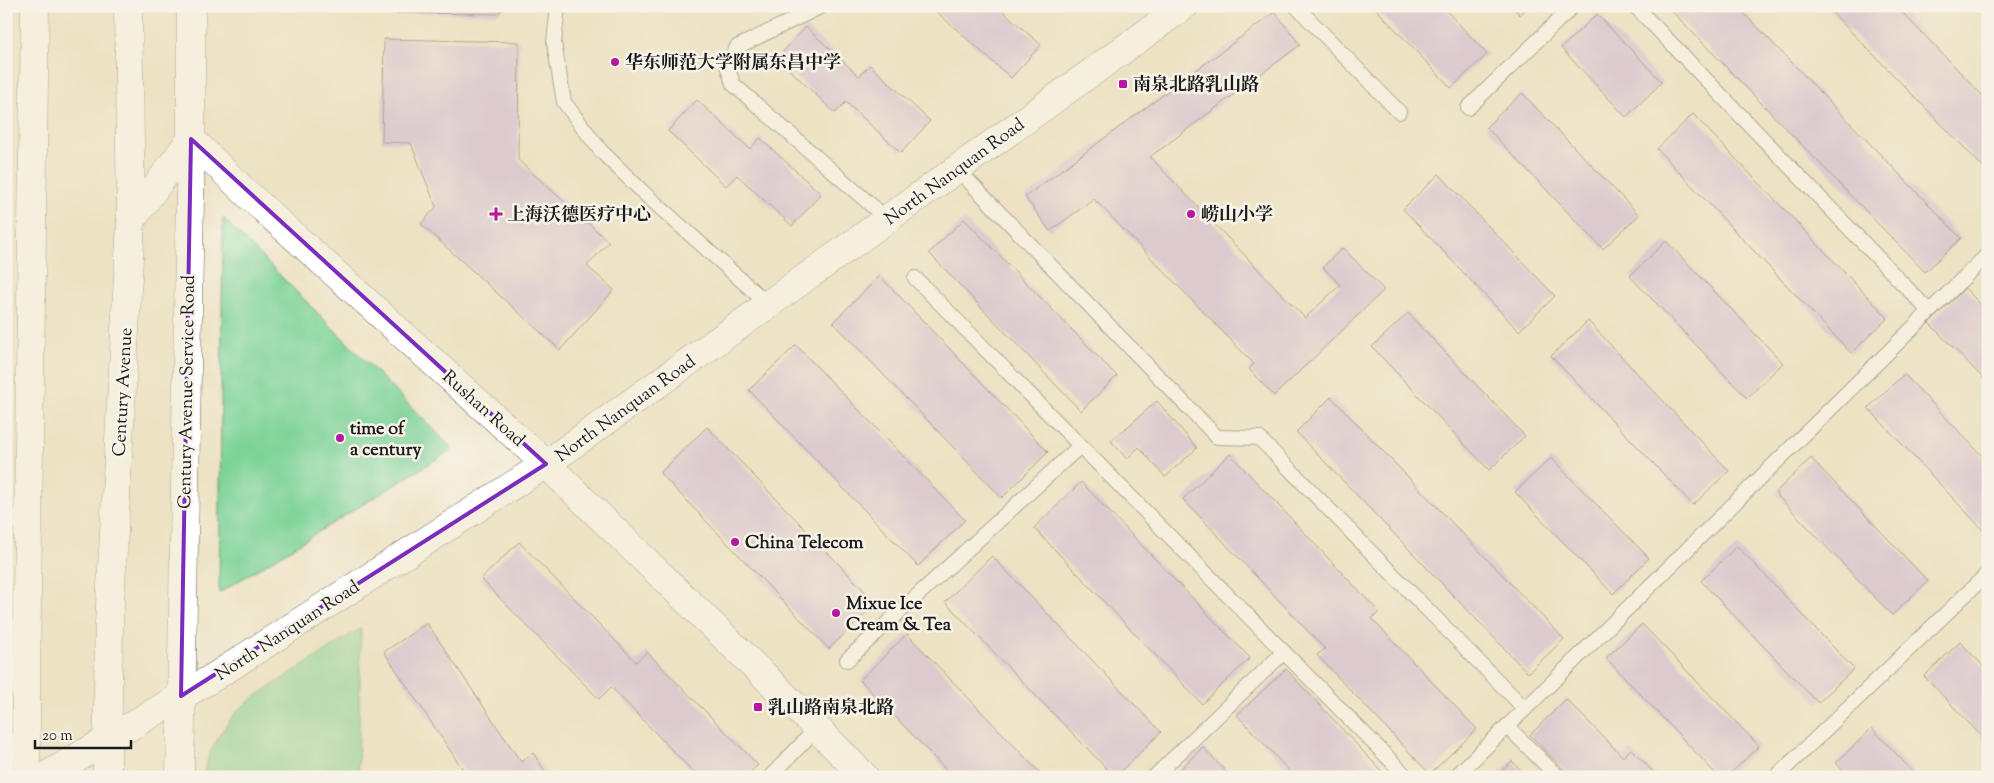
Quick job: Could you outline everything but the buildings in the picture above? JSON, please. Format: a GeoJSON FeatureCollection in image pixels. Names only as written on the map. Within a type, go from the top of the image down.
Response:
{"type":"FeatureCollection","features":[{"type":"Feature","properties":{"kind":"street"},"geometry":{"type":"LineString","coordinates":[[26,777],[36,6]]}},
{"type":"Feature","properties":{"kind":"street","name":"Century Avenue"},"geometry":{"type":"LineString","coordinates":[[107,777],[109,623],[131,221],[128,6]]}},
{"type":"Feature","properties":{"kind":"street","name":"Century Avenue Service Road"},"geometry":{"type":"LineString","coordinates":[[180,777],[191,139],[191,6]]}},
{"type":"Feature","properties":{"kind":"street","name":"North Nanquan Road"},"geometry":{"type":"LineString","coordinates":[[44,777],[181,696],[546,464],[1184,6]]}},
{"type":"Feature","properties":{"kind":"street"},"geometry":{"type":"LineString","coordinates":[[131,221],[191,139]]}},
{"type":"Feature","properties":{"kind":"street","name":"Rushan Road"},"geometry":{"type":"LineString","coordinates":[[191,139],[244,191],[546,464],[865,777]]}},
{"type":"Feature","properties":{"kind":"lane"},"geometry":{"type":"LineString","coordinates":[[558,6],[554,43],[564,102],[601,152],[646,195],[768,304]]}},
{"type":"Feature","properties":{"kind":"lane"},"geometry":{"type":"LineString","coordinates":[[822,6],[737,48],[727,65],[732,84],[887,219]]}},
{"type":"Feature","properties":{"kind":"lane"},"geometry":{"type":"LineString","coordinates":[[1296,6],[1399,112]]}},
{"type":"Feature","properties":{"kind":"lane"},"geometry":{"type":"LineString","coordinates":[[1468,108],[1573,6]]}},
{"type":"Feature","properties":{"kind":"lane"},"geometry":{"type":"LineString","coordinates":[[1642,9],[1929,311]]}},
{"type":"Feature","properties":{"kind":"lane"},"geometry":{"type":"LineString","coordinates":[[957,169],[1217,437],[1259,438],[1525,709]]}},
{"type":"Feature","properties":{"kind":"lane"},"geometry":{"type":"LineString","coordinates":[[1456,777],[1988,254]]}},
{"type":"Feature","properties":{"kind":"lane"},"geometry":{"type":"LineString","coordinates":[[915,278],[1406,777]]}},
{"type":"Feature","properties":{"kind":"lane"},"geometry":{"type":"LineString","coordinates":[[847,660],[1080,446]]}},
{"type":"Feature","properties":{"kind":"lane"},"geometry":{"type":"LineString","coordinates":[[1776,777],[1988,573]]}},
{"type":"Feature","properties":{"kind":"lane"},"geometry":{"type":"LineString","coordinates":[[1154,777],[1284,652]]}},
{"type":"Feature","properties":{"kind":"lane"},"geometry":{"type":"LineString","coordinates":[[1507,726],[1558,777]]}},
{"type":"Feature","properties":{"kind":"lane"},"geometry":{"type":"LineString","coordinates":[[770,777],[817,728]]}},
{"type":"Feature","properties":{"kind":"highlighted area"},"geometry":{"type":"Polygon","coordinates":[[[191,139],[546,464],[181,696],[183,582],[191,139]]]}},
{"type":"Feature","properties":{"kind":"green space"},"geometry":{"type":"Polygon","coordinates":[[[223,218],[453,449],[219,593],[223,218]]]}},
{"type":"Feature","properties":{"kind":"green space"},"geometry":{"type":"Polygon","coordinates":[[[361,628],[358,777],[203,777],[209,755],[221,732],[237,711],[256,696],[361,628]]]}},
{"type":"Feature","properties":{"kind":"place","name":"华东师范大学附属东昌中学"},"geometry":{"type":"Point","coordinates":[615,62]}},
{"type":"Feature","properties":{"kind":"place","name":"南泉北路乳山路"},"geometry":{"type":"Point","coordinates":[1123,84]}},
{"type":"Feature","properties":{"kind":"place","name":"上海沃德医疗中心"},"geometry":{"type":"Point","coordinates":[496,214]}},
{"type":"Feature","properties":{"kind":"place","name":"崂山小学"},"geometry":{"type":"Point","coordinates":[1191,214]}},
{"type":"Feature","properties":{"kind":"place","name":"time of a century"},"geometry":{"type":"Point","coordinates":[340,438]}},
{"type":"Feature","properties":{"kind":"place","name":"China Telecom"},"geometry":{"type":"Point","coordinates":[735,542]}},
{"type":"Feature","properties":{"kind":"place","name":"Mixue Ice Cream & Tea"},"geometry":{"type":"Point","coordinates":[836,613]}},
{"type":"Feature","properties":{"kind":"place","name":"乳山路南泉北路"},"geometry":{"type":"Point","coordinates":[758,707]}}]}
